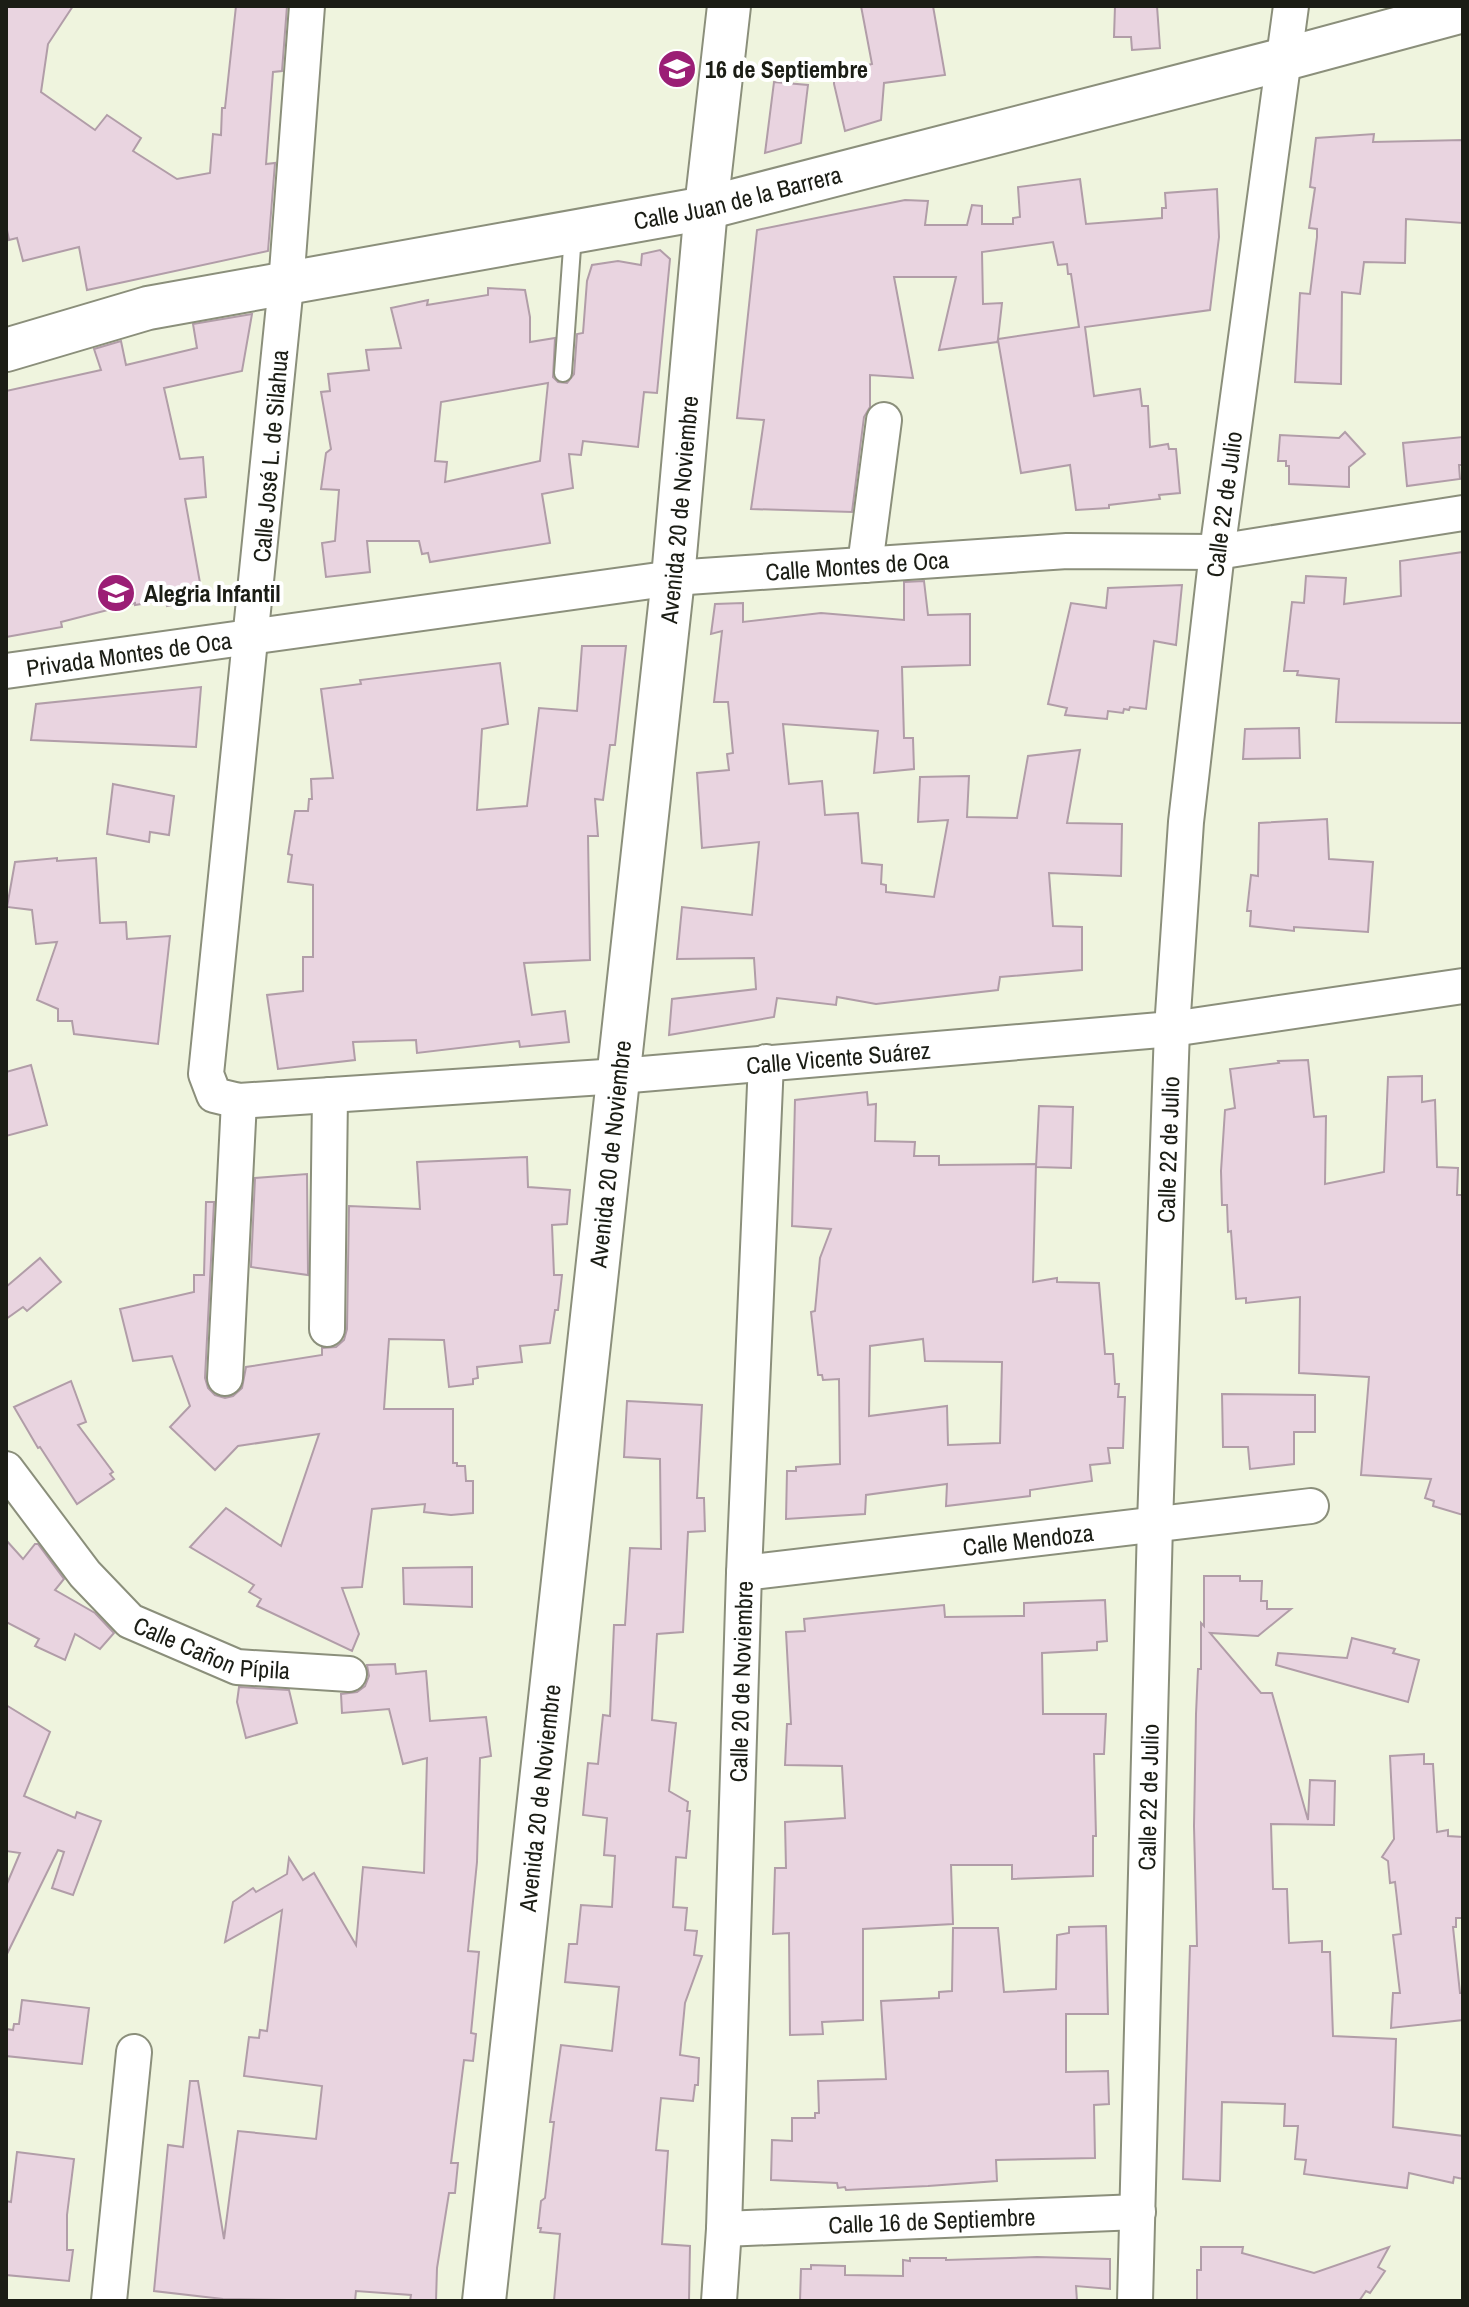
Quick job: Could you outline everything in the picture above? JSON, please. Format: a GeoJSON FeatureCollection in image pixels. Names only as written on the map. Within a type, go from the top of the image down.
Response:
{"type":"FeatureCollection","features":[{"type":"Feature","properties":{"kind":"street","name":"Calle José L. de Silahua"},"geometry":{"type":"LineString","coordinates":[[225,1378],[226,1098],[206,1074],[253,636],[286,285],[307,6]]}},
{"type":"Feature","properties":{"kind":"street","name":"Avenida 20 de Noviembre"},"geometry":{"type":"LineString","coordinates":[[484,2301],[673,578],[706,208],[729,6]]}},
{"type":"Feature","properties":{"kind":"street","name":"Calle 22 de Julio"},"geometry":{"type":"LineString","coordinates":[[1135,2301],[1155,1524],[1172,1029],[1186,822],[1217,552],[1291,6]]}},
{"type":"Feature","properties":{"kind":"street","name":"Calle Juan de la Barrera"},"geometry":{"type":"LineString","coordinates":[[6,350],[148,308],[706,208],[1463,11]]}},
{"type":"Feature","properties":{"kind":"street"},"geometry":{"type":"LineString","coordinates":[[865,565],[884,420]]}},
{"type":"Feature","properties":{"kind":"street","name":"Calle Montes de Oca"},"geometry":{"type":"LineString","coordinates":[[253,636],[673,578],[1067,551],[1217,552],[1463,513]]}},
{"type":"Feature","properties":{"kind":"street","name":"Privada Montes de Oca"},"geometry":{"type":"LineString","coordinates":[[6,671],[253,636]]}},
{"type":"Feature","properties":{"kind":"street","name":"Calle Vicente Suárez"},"geometry":{"type":"LineString","coordinates":[[226,1098],[330,1095],[619,1076],[1172,1029],[1463,986]]}},
{"type":"Feature","properties":{"kind":"street","name":"Calle 20 de Noviembre"},"geometry":{"type":"LineString","coordinates":[[719,2301],[724,2229],[744,1573],[766,1062]]}},
{"type":"Feature","properties":{"kind":"street"},"geometry":{"type":"LineString","coordinates":[[327,1329],[330,1095]]}},
{"type":"Feature","properties":{"kind":"street","name":"Calle Cañon Pípila"},"geometry":{"type":"LineString","coordinates":[[6,1469],[85,1574],[130,1621],[237,1667],[349,1674]]}},
{"type":"Feature","properties":{"kind":"street","name":"Calle Mendoza"},"geometry":{"type":"LineString","coordinates":[[744,1573],[1311,1506]]}},
{"type":"Feature","properties":{"kind":"street"},"geometry":{"type":"LineString","coordinates":[[109,2301],[134,2052]]}},
{"type":"Feature","properties":{"kind":"street","name":"Calle 16 de Septiembre"},"geometry":{"type":"LineString","coordinates":[[724,2229],[1138,2212]]}},
{"type":"Feature","properties":{"kind":"lane"},"geometry":{"type":"LineString","coordinates":[[563,373],[573,232]]}},
{"type":"Feature","properties":{"kind":"building"},"geometry":{"type":"Polygon","coordinates":[[[6,6],[73,6],[48,44],[41,92],[95,130],[107,115],[141,138],[133,151],[177,179],[210,173],[213,134],[221,135],[236,6],[287,6],[282,71],[273,72],[266,164],[275,163],[268,251],[87,290],[79,247],[23,261],[17,238],[9,240],[6,225],[6,6]]]}},
{"type":"Feature","properties":{"kind":"building"},"geometry":{"type":"Polygon","coordinates":[[[861,6],[933,6],[945,75],[884,83],[881,120],[845,131],[834,73],[872,64],[861,6]]]}},
{"type":"Feature","properties":{"kind":"building"},"geometry":{"type":"Polygon","coordinates":[[[1115,6],[1157,6],[1160,48],[1132,50],[1131,37],[1114,37],[1115,6]]]}},
{"type":"Feature","properties":{"kind":"building"},"geometry":{"type":"Polygon","coordinates":[[[774,82],[808,85],[801,143],[765,153],[774,82]]]}},
{"type":"Feature","properties":{"kind":"building"},"geometry":{"type":"Polygon","coordinates":[[[1374,134],[1373,142],[1463,140],[1463,223],[1406,219],[1405,263],[1364,262],[1360,294],[1342,292],[1341,384],[1295,382],[1300,293],[1310,294],[1317,237],[1317,229],[1309,228],[1315,188],[1310,187],[1316,138],[1374,134]]]}},
{"type":"Feature","properties":{"kind":"building"},"geometry":{"type":"Polygon","coordinates":[[[1080,179],[1086,224],[1162,218],[1162,208],[1166,208],[1165,193],[1217,189],[1219,237],[1210,310],[1085,327],[1094,396],[1140,389],[1142,406],[1148,406],[1150,447],[1168,444],[1169,449],[1176,449],[1180,493],[1159,495],[1160,499],[1109,505],[1109,508],[1076,510],[1070,465],[1021,473],[998,340],[939,350],[956,277],[894,277],[913,378],[870,375],[870,407],[864,417],[852,512],[751,509],[764,420],[737,418],[757,230],[905,200],[928,201],[925,225],[967,225],[972,205],[982,206],[982,224],[1013,224],[1013,218],[1020,217],[1018,187],[1080,179]],[[1053,242],[982,252],[983,304],[1002,303],[998,339],[1079,327],[1071,274],[1068,274],[1067,264],[1058,265],[1053,242]]]}},
{"type":"Feature","properties":{"kind":"building"},"geometry":{"type":"Polygon","coordinates":[[[660,250],[670,259],[657,393],[644,392],[638,447],[583,441],[581,455],[569,454],[573,488],[542,494],[550,543],[430,562],[428,553],[422,554],[419,541],[367,541],[370,572],[326,577],[322,543],[335,541],[339,490],[321,489],[326,453],[331,449],[321,392],[330,391],[328,374],[369,370],[366,350],[401,348],[391,308],[428,300],[427,305],[488,295],[488,288],[525,290],[530,342],[555,338],[553,377],[558,382],[567,383],[574,374],[577,334],[583,333],[587,281],[592,265],[618,261],[641,265],[642,254],[660,250]],[[548,383],[441,402],[435,461],[447,462],[445,482],[540,461],[548,383]]]}},
{"type":"Feature","properties":{"kind":"building"},"geometry":{"type":"Polygon","coordinates":[[[252,314],[242,371],[164,388],[180,459],[203,457],[206,497],[185,499],[202,594],[195,595],[196,600],[167,606],[166,600],[135,603],[61,622],[62,627],[6,637],[6,391],[101,370],[94,349],[121,341],[126,365],[197,348],[193,324],[252,314]]]}},
{"type":"Feature","properties":{"kind":"building"},"geometry":{"type":"Polygon","coordinates":[[[1345,432],[1365,454],[1349,467],[1349,487],[1289,484],[1289,466],[1286,466],[1286,461],[1278,461],[1280,435],[1339,438],[1345,432]]]}},
{"type":"Feature","properties":{"kind":"building"},"geometry":{"type":"Polygon","coordinates":[[[1463,437],[1460,479],[1407,486],[1403,443],[1463,437]]]}},
{"type":"Feature","properties":{"kind":"building"},"geometry":{"type":"Polygon","coordinates":[[[1463,552],[1463,723],[1336,722],[1339,679],[1284,671],[1292,602],[1304,603],[1306,576],[1346,578],[1344,604],[1401,596],[1400,561],[1463,552]]]}},
{"type":"Feature","properties":{"kind":"building"},"geometry":{"type":"Polygon","coordinates":[[[924,581],[928,615],[970,614],[970,665],[902,667],[904,738],[913,738],[914,769],[874,773],[878,731],[783,724],[789,784],[822,781],[825,815],[858,813],[862,863],[882,865],[881,884],[886,885],[886,892],[934,897],[948,820],[918,822],[920,777],[969,776],[967,817],[1017,818],[1028,756],[1080,750],[1067,823],[1122,824],[1121,876],[1049,873],[1053,926],[1082,927],[1082,970],[1000,977],[998,990],[876,1004],[837,997],[836,1005],[777,998],[774,1017],[669,1035],[672,999],[756,989],[754,958],[677,959],[682,907],[752,915],[759,842],[702,848],[697,773],[729,770],[727,754],[733,753],[728,702],[714,702],[722,631],[711,634],[715,604],[743,603],[743,622],[821,613],[904,620],[904,582],[924,581]]]}},
{"type":"Feature","properties":{"kind":"building"},"geometry":{"type":"Polygon","coordinates":[[[1182,585],[1176,645],[1154,641],[1146,709],[1130,707],[1123,713],[1108,711],[1107,719],[1065,715],[1067,708],[1048,704],[1071,603],[1106,608],[1108,588],[1182,585]]]}},
{"type":"Feature","properties":{"kind":"building"},"geometry":{"type":"Polygon","coordinates":[[[582,646],[626,646],[615,745],[610,745],[603,800],[595,799],[598,836],[588,836],[590,960],[524,963],[532,1015],[565,1011],[569,1042],[520,1047],[519,1041],[417,1053],[416,1040],[353,1042],[355,1060],[278,1069],[267,995],[303,991],[303,957],[313,957],[313,885],[288,882],[292,855],[288,854],[295,811],[308,811],[309,799],[312,799],[311,779],[333,778],[321,689],[361,684],[360,680],[500,663],[508,724],[482,729],[477,810],[527,806],[539,708],[577,711],[582,646]]]}},
{"type":"Feature","properties":{"kind":"building"},"geometry":{"type":"Polygon","coordinates":[[[201,687],[196,747],[31,740],[36,704],[201,687]]]}},
{"type":"Feature","properties":{"kind":"building"},"geometry":{"type":"Polygon","coordinates":[[[1299,728],[1300,758],[1243,759],[1245,729],[1299,728]]]}},
{"type":"Feature","properties":{"kind":"building"},"geometry":{"type":"Polygon","coordinates":[[[113,784],[174,796],[169,835],[150,832],[149,842],[107,834],[113,784]]]}},
{"type":"Feature","properties":{"kind":"building"},"geometry":{"type":"Polygon","coordinates":[[[1327,819],[1329,859],[1373,862],[1368,932],[1294,927],[1294,931],[1250,926],[1251,911],[1247,911],[1251,875],[1258,876],[1259,823],[1327,819]]]}},
{"type":"Feature","properties":{"kind":"building"},"geometry":{"type":"Polygon","coordinates":[[[57,858],[57,861],[96,858],[100,923],[126,922],[127,939],[170,936],[158,1044],[74,1034],[72,1021],[58,1021],[58,1009],[37,1000],[57,942],[36,944],[32,910],[7,907],[15,862],[57,858]]]}},
{"type":"Feature","properties":{"kind":"building"},"geometry":{"type":"Polygon","coordinates":[[[1308,1060],[1314,1117],[1326,1116],[1325,1184],[1384,1172],[1388,1077],[1422,1076],[1422,1102],[1435,1100],[1437,1167],[1458,1168],[1457,1195],[1463,1195],[1463,1515],[1433,1506],[1434,1501],[1425,1498],[1431,1479],[1361,1475],[1369,1377],[1299,1373],[1300,1297],[1246,1303],[1246,1298],[1236,1299],[1231,1231],[1228,1232],[1227,1205],[1222,1205],[1221,1171],[1225,1110],[1235,1108],[1230,1069],[1278,1061],[1308,1060]]]}},
{"type":"Feature","properties":{"kind":"building"},"geometry":{"type":"Polygon","coordinates":[[[31,1065],[47,1125],[6,1136],[6,1072],[31,1065]]]}},
{"type":"Feature","properties":{"kind":"building"},"geometry":{"type":"Polygon","coordinates":[[[867,1092],[868,1105],[876,1104],[875,1141],[915,1142],[914,1156],[939,1156],[939,1165],[1036,1164],[1033,1282],[1057,1278],[1057,1282],[1099,1283],[1105,1354],[1113,1354],[1115,1384],[1119,1384],[1118,1397],[1125,1397],[1123,1448],[1108,1448],[1110,1463],[1090,1465],[1092,1481],[1030,1490],[1030,1496],[946,1506],[947,1484],[866,1495],[865,1514],[786,1519],[787,1471],[796,1471],[796,1467],[840,1464],[839,1379],[823,1380],[822,1375],[818,1375],[811,1312],[815,1311],[820,1258],[831,1229],[792,1226],[795,1100],[867,1092]],[[923,1339],[870,1346],[869,1416],[947,1406],[948,1445],[1000,1443],[1002,1362],[925,1361],[923,1339]]]}},
{"type":"Feature","properties":{"kind":"building"},"geometry":{"type":"Polygon","coordinates":[[[1039,1106],[1073,1107],[1071,1168],[1036,1167],[1039,1106]]]}},
{"type":"Feature","properties":{"kind":"building"},"geometry":{"type":"Polygon","coordinates":[[[527,1157],[528,1187],[570,1190],[567,1224],[552,1225],[554,1275],[562,1275],[550,1343],[520,1346],[522,1362],[477,1367],[478,1378],[473,1379],[473,1384],[449,1387],[444,1340],[389,1339],[384,1409],[453,1409],[453,1463],[465,1466],[466,1481],[473,1481],[473,1513],[451,1515],[424,1512],[425,1504],[372,1509],[362,1587],[342,1588],[359,1634],[352,1651],[257,1606],[261,1599],[249,1592],[254,1585],[190,1547],[226,1508],[281,1546],[319,1434],[238,1446],[215,1470],[170,1427],[190,1406],[172,1356],[133,1361],[120,1309],[194,1292],[194,1275],[204,1275],[206,1202],[214,1202],[205,1378],[208,1388],[215,1395],[225,1398],[233,1396],[242,1388],[246,1367],[322,1355],[322,1348],[336,1347],[344,1340],[347,1329],[349,1206],[420,1209],[417,1162],[527,1157]]]}},
{"type":"Feature","properties":{"kind":"building"},"geometry":{"type":"Polygon","coordinates":[[[307,1174],[308,1275],[251,1267],[255,1178],[307,1174]]]}},
{"type":"Feature","properties":{"kind":"building"},"geometry":{"type":"Polygon","coordinates":[[[40,1258],[61,1282],[27,1311],[23,1307],[6,1319],[6,1287],[40,1258]]]}},
{"type":"Feature","properties":{"kind":"building"},"geometry":{"type":"Polygon","coordinates":[[[71,1381],[86,1422],[78,1425],[113,1472],[110,1474],[114,1479],[77,1504],[14,1407],[71,1381]]]}},
{"type":"Feature","properties":{"kind":"building"},"geometry":{"type":"Polygon","coordinates":[[[1222,1394],[1315,1395],[1315,1432],[1294,1432],[1294,1464],[1250,1469],[1248,1447],[1223,1447],[1222,1394]]]}},
{"type":"Feature","properties":{"kind":"building"},"geometry":{"type":"Polygon","coordinates":[[[627,1401],[702,1405],[697,1498],[704,1498],[705,1531],[688,1532],[683,1632],[657,1634],[652,1720],[676,1723],[669,1791],[688,1802],[687,1811],[690,1811],[686,1858],[676,1857],[673,1907],[687,1908],[685,1930],[697,1931],[694,1955],[702,1956],[685,2003],[680,2055],[699,2058],[698,2085],[695,2085],[693,2101],[661,2098],[656,2150],[668,2151],[662,2244],[690,2246],[689,2301],[554,2301],[560,2234],[540,2232],[541,2228],[538,2228],[541,2201],[545,2198],[554,2122],[550,2122],[561,2045],[612,2051],[619,1987],[565,1982],[569,1944],[577,1944],[581,1905],[612,1907],[615,1856],[604,1855],[607,1818],[583,1815],[588,1763],[598,1764],[603,1715],[610,1716],[614,1625],[625,1625],[630,1548],[661,1549],[660,1459],[624,1457],[627,1401]]]}},
{"type":"Feature","properties":{"kind":"building"},"geometry":{"type":"Polygon","coordinates":[[[6,1540],[23,1559],[38,1544],[64,1579],[55,1590],[95,1613],[114,1633],[100,1649],[75,1634],[65,1660],[35,1646],[39,1639],[6,1622],[6,1540]]]}},
{"type":"Feature","properties":{"kind":"building"},"geometry":{"type":"Polygon","coordinates":[[[472,1567],[472,1607],[404,1604],[403,1568],[472,1567]]]}},
{"type":"Feature","properties":{"kind":"building"},"geometry":{"type":"Polygon","coordinates":[[[1204,1576],[1240,1576],[1240,1581],[1262,1581],[1261,1601],[1267,1601],[1267,1609],[1291,1609],[1258,1636],[1210,1633],[1261,1693],[1272,1693],[1308,1820],[1310,1780],[1335,1781],[1334,1825],[1271,1824],[1273,1889],[1287,1889],[1289,1943],[1322,1941],[1322,1952],[1330,1952],[1333,2036],[1396,2039],[1393,2127],[1463,2136],[1463,2179],[1454,2177],[1453,2183],[1409,2173],[1407,2188],[1304,2174],[1306,2160],[1295,2159],[1298,2126],[1284,2126],[1285,2104],[1222,2102],[1220,2181],[1183,2179],[1190,1946],[1197,1946],[1194,1826],[1196,1714],[1198,1669],[1201,1669],[1201,1623],[1204,1626],[1204,1576]]]}},
{"type":"Feature","properties":{"kind":"building"},"geometry":{"type":"Polygon","coordinates":[[[1105,1600],[1107,1641],[1097,1642],[1097,1650],[1042,1653],[1043,1714],[1106,1714],[1104,1754],[1094,1754],[1096,1836],[1093,1836],[1093,1876],[1012,1879],[1012,1865],[951,1865],[953,1924],[863,1929],[863,2020],[822,2022],[823,2034],[790,2035],[789,1933],[773,1934],[775,1868],[786,1868],[785,1822],[845,1818],[842,1766],[785,1765],[787,1724],[791,1724],[786,1632],[805,1631],[804,1619],[852,1614],[944,1605],[945,1617],[1024,1616],[1024,1603],[1105,1600]]]}},
{"type":"Feature","properties":{"kind":"building"},"geometry":{"type":"Polygon","coordinates":[[[1352,1638],[1395,1649],[1393,1653],[1419,1660],[1408,1702],[1276,1665],[1278,1653],[1347,1658],[1352,1638]]]}},
{"type":"Feature","properties":{"kind":"building"},"geometry":{"type":"Polygon","coordinates":[[[395,1664],[396,1674],[426,1671],[430,1721],[486,1717],[491,1756],[480,1758],[477,1862],[468,1951],[479,1952],[471,2033],[476,2034],[473,2061],[464,2060],[451,2163],[458,2163],[455,2193],[449,2193],[437,2268],[436,2301],[410,2301],[411,2295],[356,2291],[355,2301],[223,2299],[154,2291],[168,2145],[183,2147],[190,2081],[198,2081],[224,2239],[238,2131],[316,2139],[322,2086],[244,2076],[249,2037],[259,2038],[260,2030],[267,2031],[282,1910],[225,1942],[233,1902],[253,1888],[256,1892],[287,1874],[289,1858],[303,1880],[314,1873],[356,1945],[363,1867],[424,1873],[427,1758],[403,1764],[389,1709],[342,1713],[341,1694],[357,1692],[365,1686],[369,1676],[367,1665],[395,1664]]]}},
{"type":"Feature","properties":{"kind":"building"},"geometry":{"type":"Polygon","coordinates":[[[239,1687],[289,1690],[297,1723],[246,1738],[237,1702],[239,1687]]]}},
{"type":"Feature","properties":{"kind":"building"},"geometry":{"type":"Polygon","coordinates":[[[6,1705],[50,1732],[24,1796],[75,1818],[77,1812],[101,1821],[73,1895],[52,1888],[64,1852],[58,1850],[6,1956],[6,1886],[20,1853],[6,1851],[6,1705]]]}},
{"type":"Feature","properties":{"kind":"building"},"geometry":{"type":"Polygon","coordinates":[[[1424,1754],[1424,1764],[1433,1764],[1437,1832],[1448,1830],[1448,1836],[1463,1837],[1463,1918],[1456,1918],[1456,1927],[1453,1927],[1460,1993],[1463,1993],[1463,2020],[1391,2028],[1393,1993],[1400,1993],[1393,1935],[1401,1934],[1395,1882],[1390,1883],[1388,1861],[1382,1857],[1394,1839],[1390,1756],[1424,1754]]]}},
{"type":"Feature","properties":{"kind":"building"},"geometry":{"type":"Polygon","coordinates":[[[1106,1926],[1108,2014],[1066,2014],[1066,2072],[1108,2071],[1109,2104],[1094,2105],[1095,2158],[996,2160],[997,2181],[928,2186],[846,2190],[845,2187],[838,2188],[837,2183],[771,2180],[772,2140],[792,2141],[792,2118],[815,2118],[815,2113],[819,2113],[818,2081],[886,2079],[881,2001],[939,1998],[939,1992],[952,1991],[953,1928],[998,1928],[1004,1992],[1056,1989],[1057,1935],[1069,1933],[1069,1927],[1106,1926]]]}},
{"type":"Feature","properties":{"kind":"building"},"geometry":{"type":"Polygon","coordinates":[[[22,2000],[89,2008],[82,2064],[6,2056],[6,2029],[13,2030],[14,2024],[19,2024],[22,2000]]]}},
{"type":"Feature","properties":{"kind":"building"},"geometry":{"type":"Polygon","coordinates":[[[17,2152],[74,2159],[67,2215],[67,2250],[73,2250],[69,2281],[6,2275],[6,2201],[11,2202],[17,2152]]]}},
{"type":"Feature","properties":{"kind":"building"},"geometry":{"type":"Polygon","coordinates":[[[1201,2247],[1243,2247],[1242,2253],[1314,2273],[1389,2247],[1378,2267],[1385,2271],[1370,2293],[1366,2291],[1359,2301],[1197,2301],[1201,2247]]]}},
{"type":"Feature","properties":{"kind":"building"},"geometry":{"type":"Polygon","coordinates":[[[910,2258],[1110,2259],[1110,2289],[1076,2286],[1077,2301],[800,2301],[801,2269],[811,2269],[811,2265],[845,2266],[845,2275],[903,2276],[903,2260],[910,2261],[910,2258]]]}},
{"type":"Feature","properties":{"kind":"place","name":"16 de Septiembre"},"geometry":{"type":"Point","coordinates":[677,69]}},
{"type":"Feature","properties":{"kind":"place","name":"Alegria Infantil"},"geometry":{"type":"Point","coordinates":[116,593]}}]}
